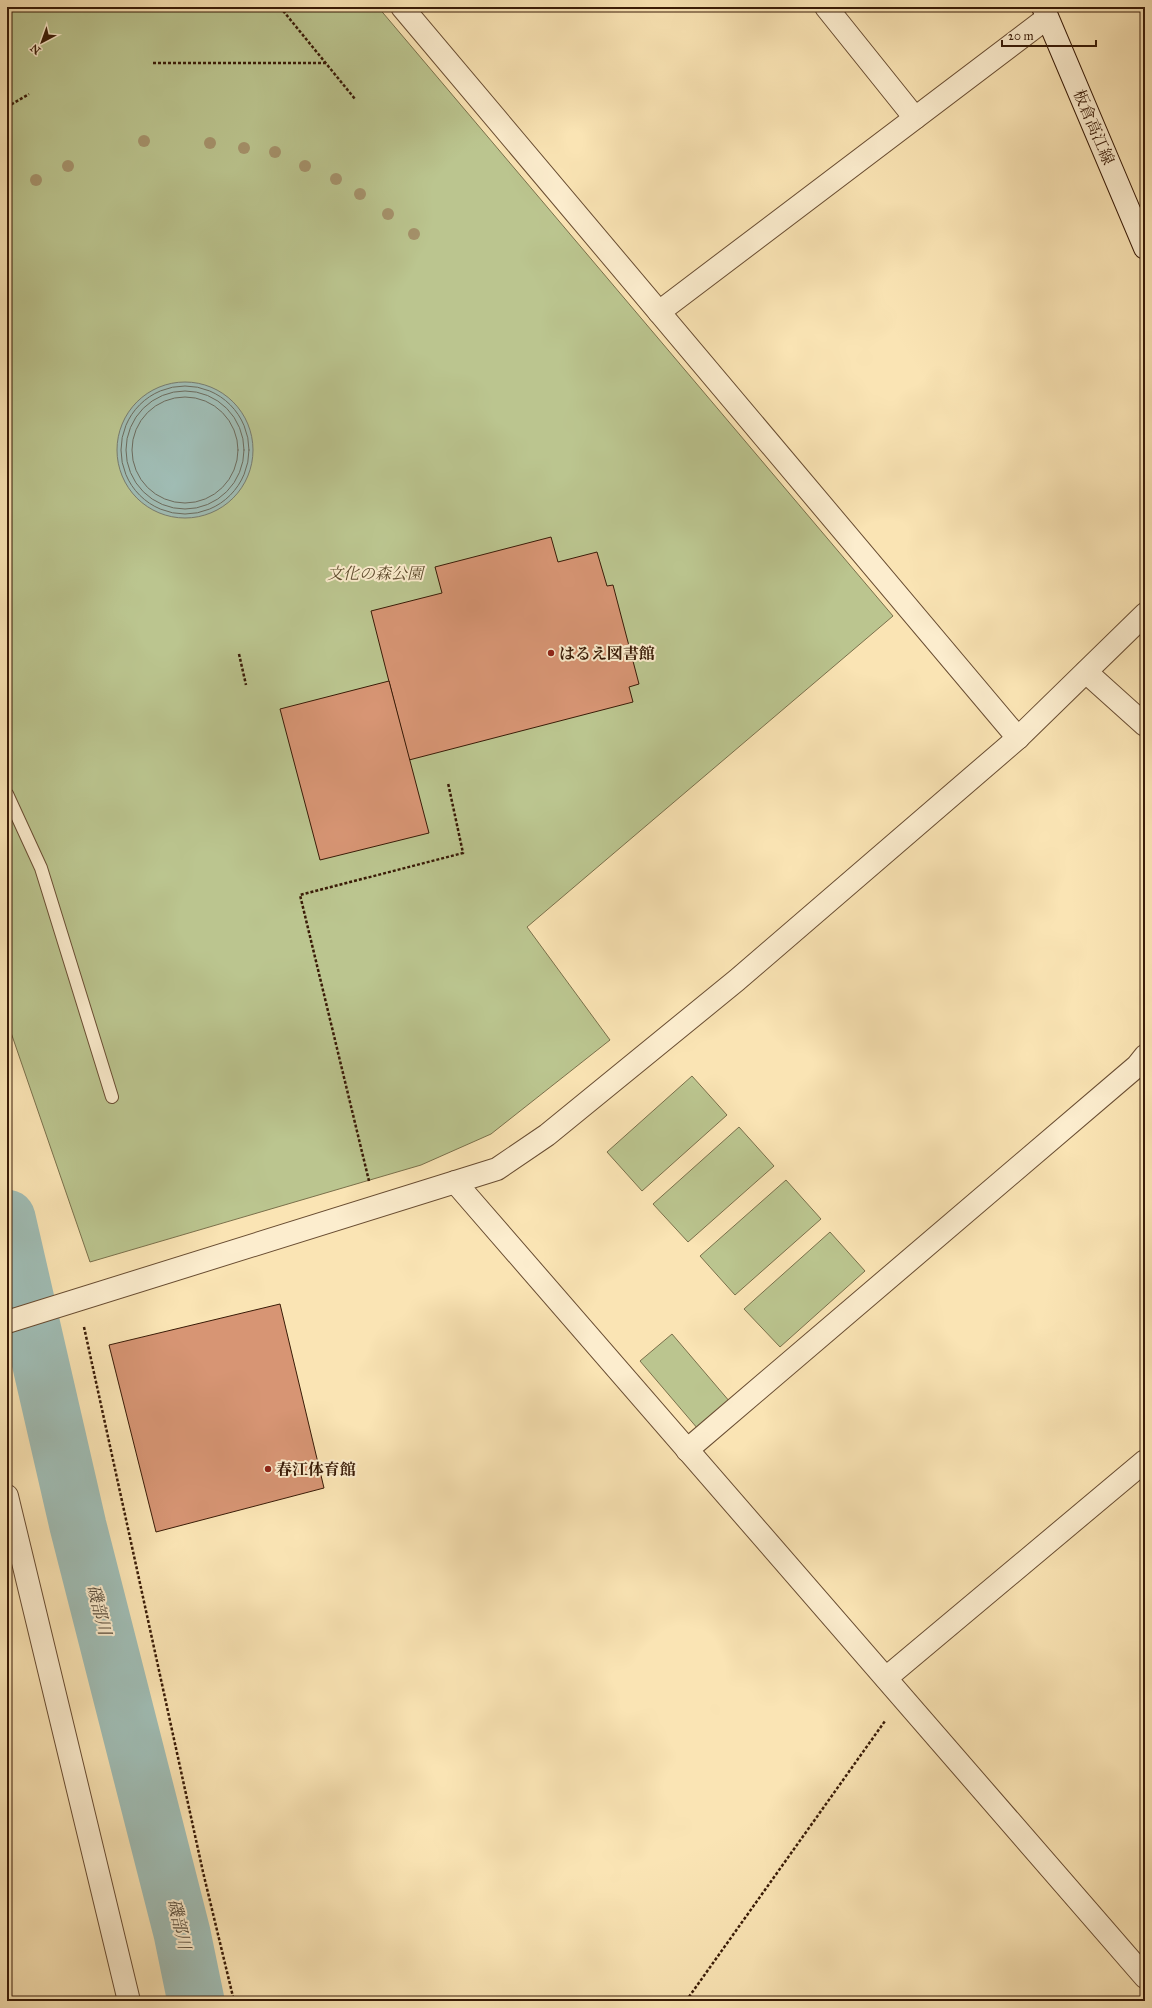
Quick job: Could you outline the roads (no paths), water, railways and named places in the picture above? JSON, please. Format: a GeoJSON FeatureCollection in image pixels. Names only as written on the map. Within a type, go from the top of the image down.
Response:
{"type":"FeatureCollection","features":[{"type":"Feature","properties":{"kind":"street"},"geometry":{"type":"LineString","coordinates":[[402,7],[1018,738]]}},
{"type":"Feature","properties":{"kind":"street"},"geometry":{"type":"LineString","coordinates":[[826,7],[915,118]]}},
{"type":"Feature","properties":{"kind":"street"},"geometry":{"type":"LineString","coordinates":[[659,312],[915,118],[1045,12]]}},
{"type":"Feature","properties":{"kind":"street","name":"板倉高江線"},"geometry":{"type":"LineString","coordinates":[[1045,12],[1145,248]]}},
{"type":"Feature","properties":{"kind":"street"},"geometry":{"type":"LineString","coordinates":[[7,1322],[497,1169],[546,1135],[737,980],[1018,738],[1145,614]]}},
{"type":"Feature","properties":{"kind":"street"},"geometry":{"type":"LineString","coordinates":[[1086,672],[1145,725]]}},
{"type":"Feature","properties":{"kind":"street"},"geometry":{"type":"LineString","coordinates":[[687,1450],[1137,1066],[1145,1056]]}},
{"type":"Feature","properties":{"kind":"street"},"geometry":{"type":"LineString","coordinates":[[455,1182],[1145,1977]]}},
{"type":"Feature","properties":{"kind":"street"},"geometry":{"type":"LineString","coordinates":[[886,1678],[1145,1461]]}},
{"type":"Feature","properties":{"kind":"street"},"geometry":{"type":"LineString","coordinates":[[7,1496],[129,2001]]}},
{"type":"Feature","properties":{"kind":"lane"},"geometry":{"type":"LineString","coordinates":[[7,794],[41,868],[112,1097]]}},
{"type":"Feature","properties":{"kind":"water"},"geometry":{"type":"Polygon","coordinates":[[[192,382],[205,384],[223,393],[238,407],[251,430],[253,450],[251,470],[242,488],[228,503],[205,516],[178,518],[165,516],[147,507],[132,493],[119,470],[117,443],[119,430],[128,412],[142,397],[165,384],[192,382]]]}},
{"type":"Feature","properties":{"kind":"waterway","name":"磯部川"},"geometry":{"type":"LineString","coordinates":[[7,1218],[78,1526],[182,1933],[196,2001]]}},
{"type":"Feature","properties":{"kind":"place","name":"はるえ図書館"},"geometry":{"type":"Point","coordinates":[551,653]}},
{"type":"Feature","properties":{"kind":"place","name":"春江体育館"},"geometry":{"type":"Point","coordinates":[268,1469]}},
{"type":"Feature","properties":{"kind":"park label","name":"文化の森公園"},"geometry":{"type":"Point","coordinates":[375,573]}}]}
